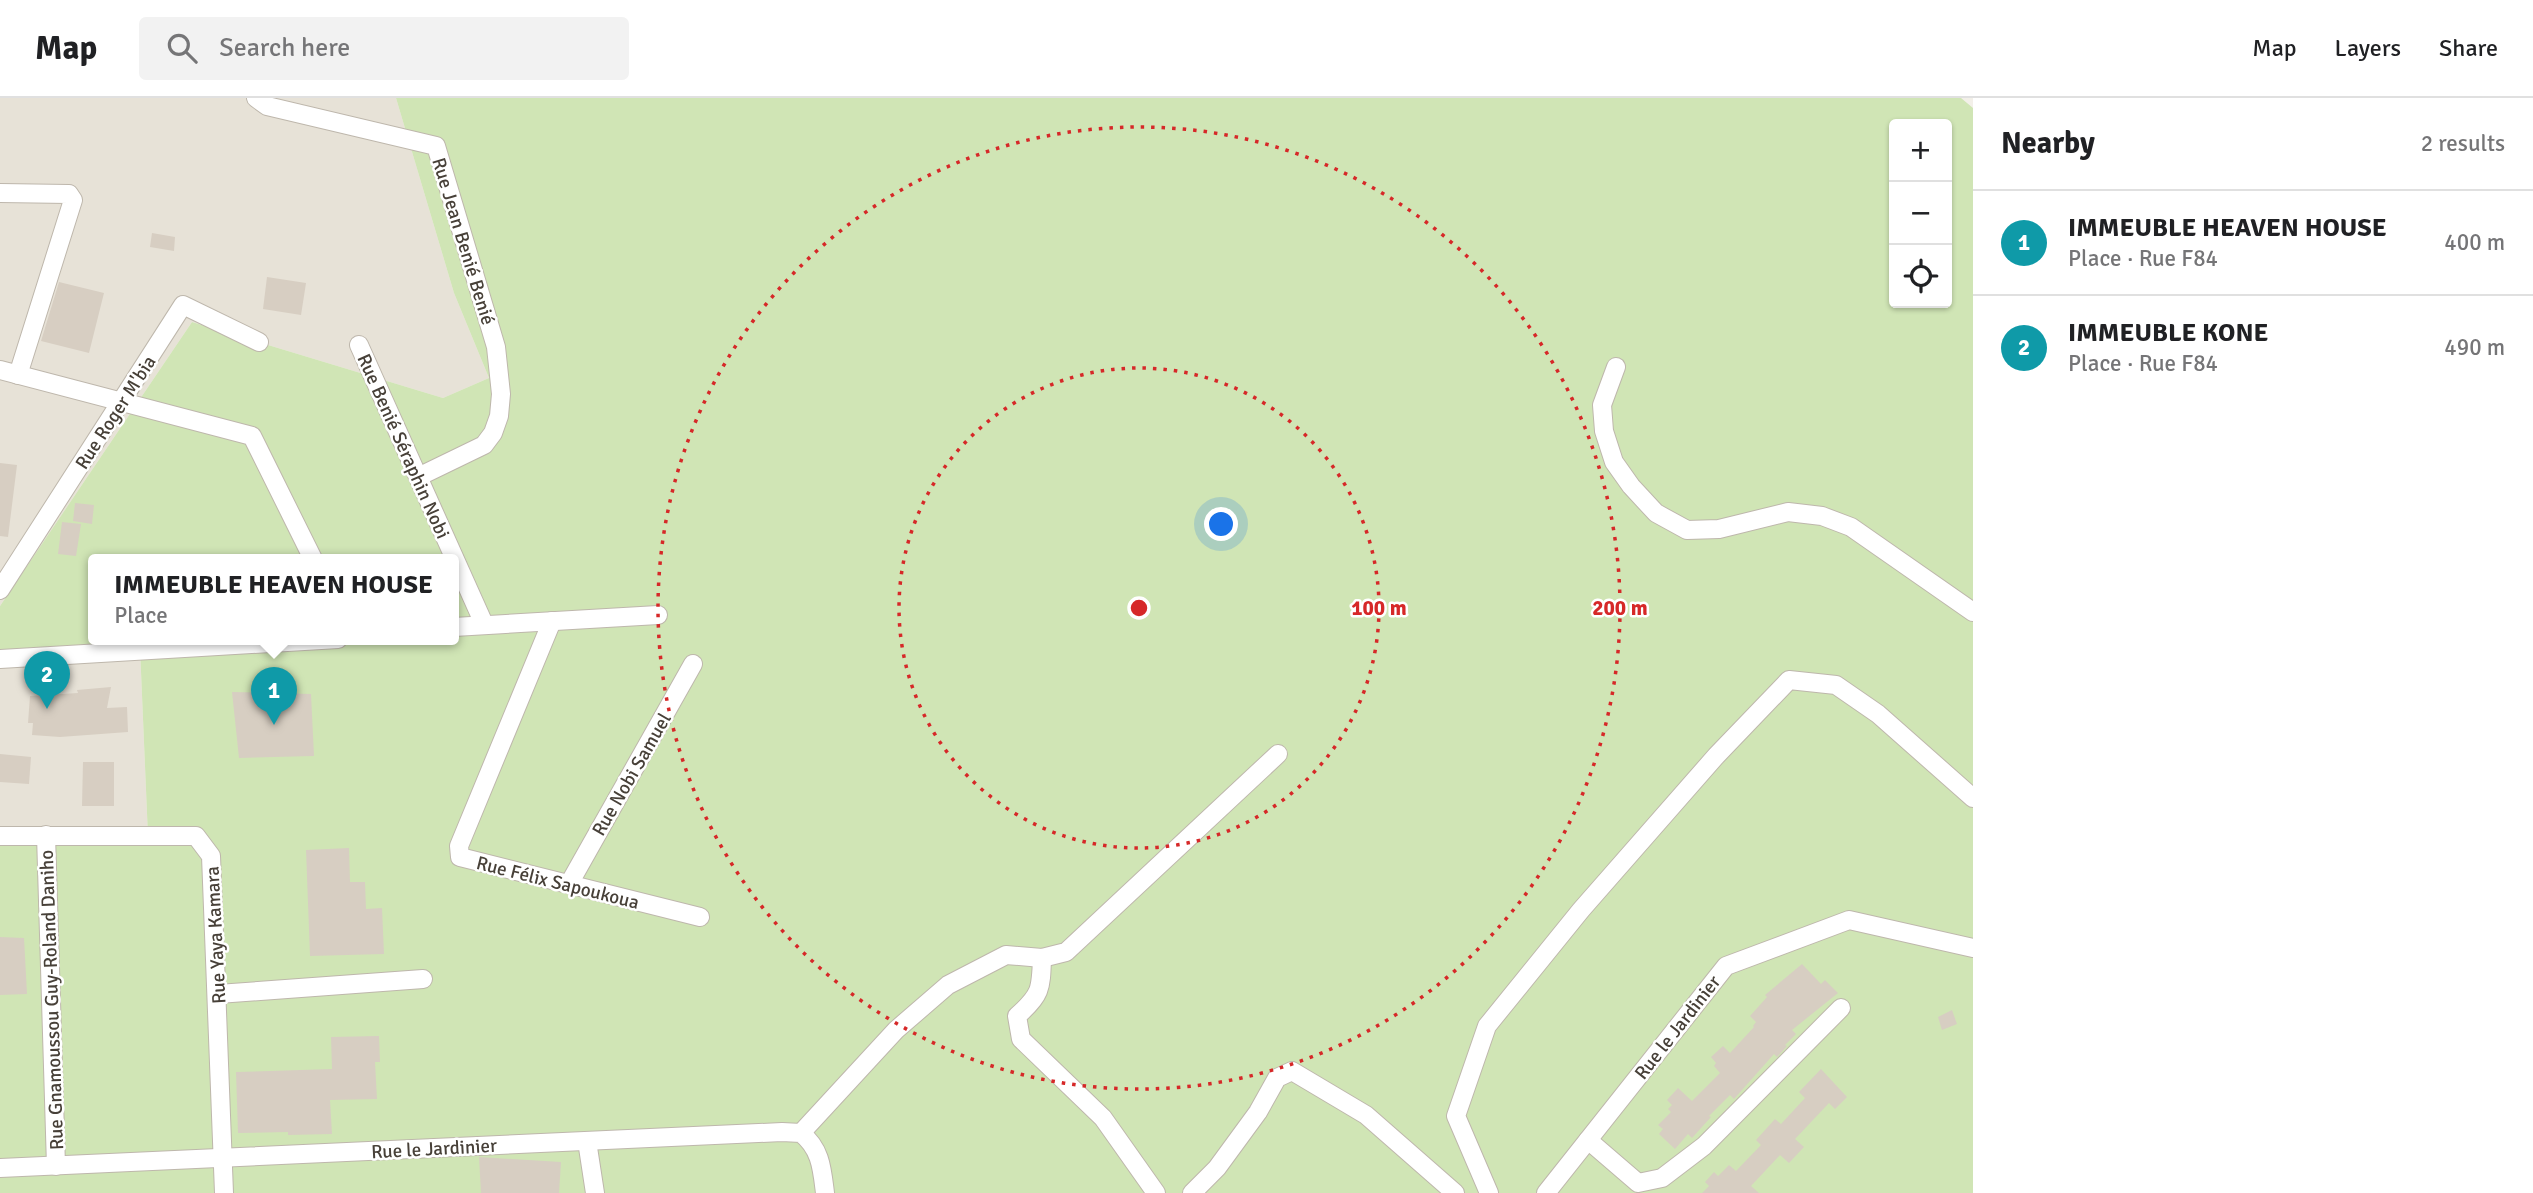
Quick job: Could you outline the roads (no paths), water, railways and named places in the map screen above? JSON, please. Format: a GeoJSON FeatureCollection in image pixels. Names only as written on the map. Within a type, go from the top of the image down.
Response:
{"type":"FeatureCollection","features":[{"type":"Feature","properties":{"kind":"street","name":"Rue Jean Benié Benié"},"geometry":{"type":"LineString","coordinates":[[256,98],[267,106],[436,146],[496,347],[501,394],[499,416],[493,433],[484,445],[418,477]]}},
{"type":"Feature","properties":{"kind":"street"},"geometry":{"type":"LineString","coordinates":[[0,193],[69,194],[73,200],[18,375]]}},
{"type":"Feature","properties":{"kind":"street","name":"Rue Roger M'bia"},"geometry":{"type":"LineString","coordinates":[[0,590],[183,305],[259,342]]}},
{"type":"Feature","properties":{"kind":"street","name":"Rue Benié Séraphin Nobi"},"geometry":{"type":"LineString","coordinates":[[359,345],[453,554]]}},
{"type":"Feature","properties":{"kind":"street"},"geometry":{"type":"LineString","coordinates":[[1616,367],[1602,405],[1604,431],[1614,461],[1631,486],[1656,513],[1687,530],[1719,529],[1788,512],[1822,516],[1851,527],[1870,539],[1973,612]]}},
{"type":"Feature","properties":{"kind":"street"},"geometry":{"type":"LineString","coordinates":[[0,370],[252,436],[311,554]]}},
{"type":"Feature","properties":{"kind":"street","name":"Rue Benié Séraphin Nobi"},"geometry":{"type":"LineString","coordinates":[[459,568],[484,624]]}},
{"type":"Feature","properties":{"kind":"street"},"geometry":{"type":"LineString","coordinates":[[459,626],[658,615]]}},
{"type":"Feature","properties":{"kind":"street","name":"Rue Félix Sapoukoua"},"geometry":{"type":"LineString","coordinates":[[552,621],[459,846],[460,857],[699,918]]}},
{"type":"Feature","properties":{"kind":"street"},"geometry":{"type":"LineString","coordinates":[[0,659],[237,645]]}},
{"type":"Feature","properties":{"kind":"street","name":"Rue Nobi Samuel"},"geometry":{"type":"LineString","coordinates":[[569,884],[693,664]]}},
{"type":"Feature","properties":{"kind":"street"},"geometry":{"type":"LineString","coordinates":[[1489,1193],[1456,1116],[1487,1026],[1590,900],[1716,756],[1789,680],[1836,685],[1878,714],[1973,797]]}},
{"type":"Feature","properties":{"kind":"street"},"geometry":{"type":"LineString","coordinates":[[825,1193],[816,1147],[801,1133],[896,1030],[947,985],[1006,955],[1042,958],[1066,952],[1278,754]]}},
{"type":"Feature","properties":{"kind":"street","name":"Rue Gnamoussou Guy-Roland Daniho"},"geometry":{"type":"LineString","coordinates":[[46,835],[56,1166]]}},
{"type":"Feature","properties":{"kind":"street","name":"Rue Yaya Kamara"},"geometry":{"type":"LineString","coordinates":[[0,836],[196,836],[211,856],[224,1193]]}},
{"type":"Feature","properties":{"kind":"street","name":"Rue le Jardinier"},"geometry":{"type":"LineString","coordinates":[[1546,1193],[1726,966],[1849,920],[1973,948]]}},
{"type":"Feature","properties":{"kind":"street"},"geometry":{"type":"LineString","coordinates":[[1042,958],[1041,988],[1032,1003],[1017,1016],[1021,1040],[1103,1118],[1156,1193]]}},
{"type":"Feature","properties":{"kind":"street"},"geometry":{"type":"LineString","coordinates":[[218,993],[423,979]]}},
{"type":"Feature","properties":{"kind":"street"},"geometry":{"type":"LineString","coordinates":[[1588,1140],[1638,1183],[1662,1178],[1704,1146],[1841,1008]]}},
{"type":"Feature","properties":{"kind":"street"},"geometry":{"type":"LineString","coordinates":[[1192,1193],[1217,1168],[1258,1112],[1277,1078],[1292,1071],[1366,1115],[1455,1193]]}},
{"type":"Feature","properties":{"kind":"street","name":"Rue le Jardinier"},"geometry":{"type":"LineString","coordinates":[[0,1168],[801,1133]]}},
{"type":"Feature","properties":{"kind":"street"},"geometry":{"type":"LineString","coordinates":[[587,1141],[595,1193]]}},
{"type":"Feature","properties":{"kind":"place","name":"IMMEUBLE KONE"},"geometry":{"type":"Point","coordinates":[47,709]}},
{"type":"Feature","properties":{"kind":"place","name":"IMMEUBLE HEAVEN HOUSE"},"geometry":{"type":"Point","coordinates":[274,725]}}]}
